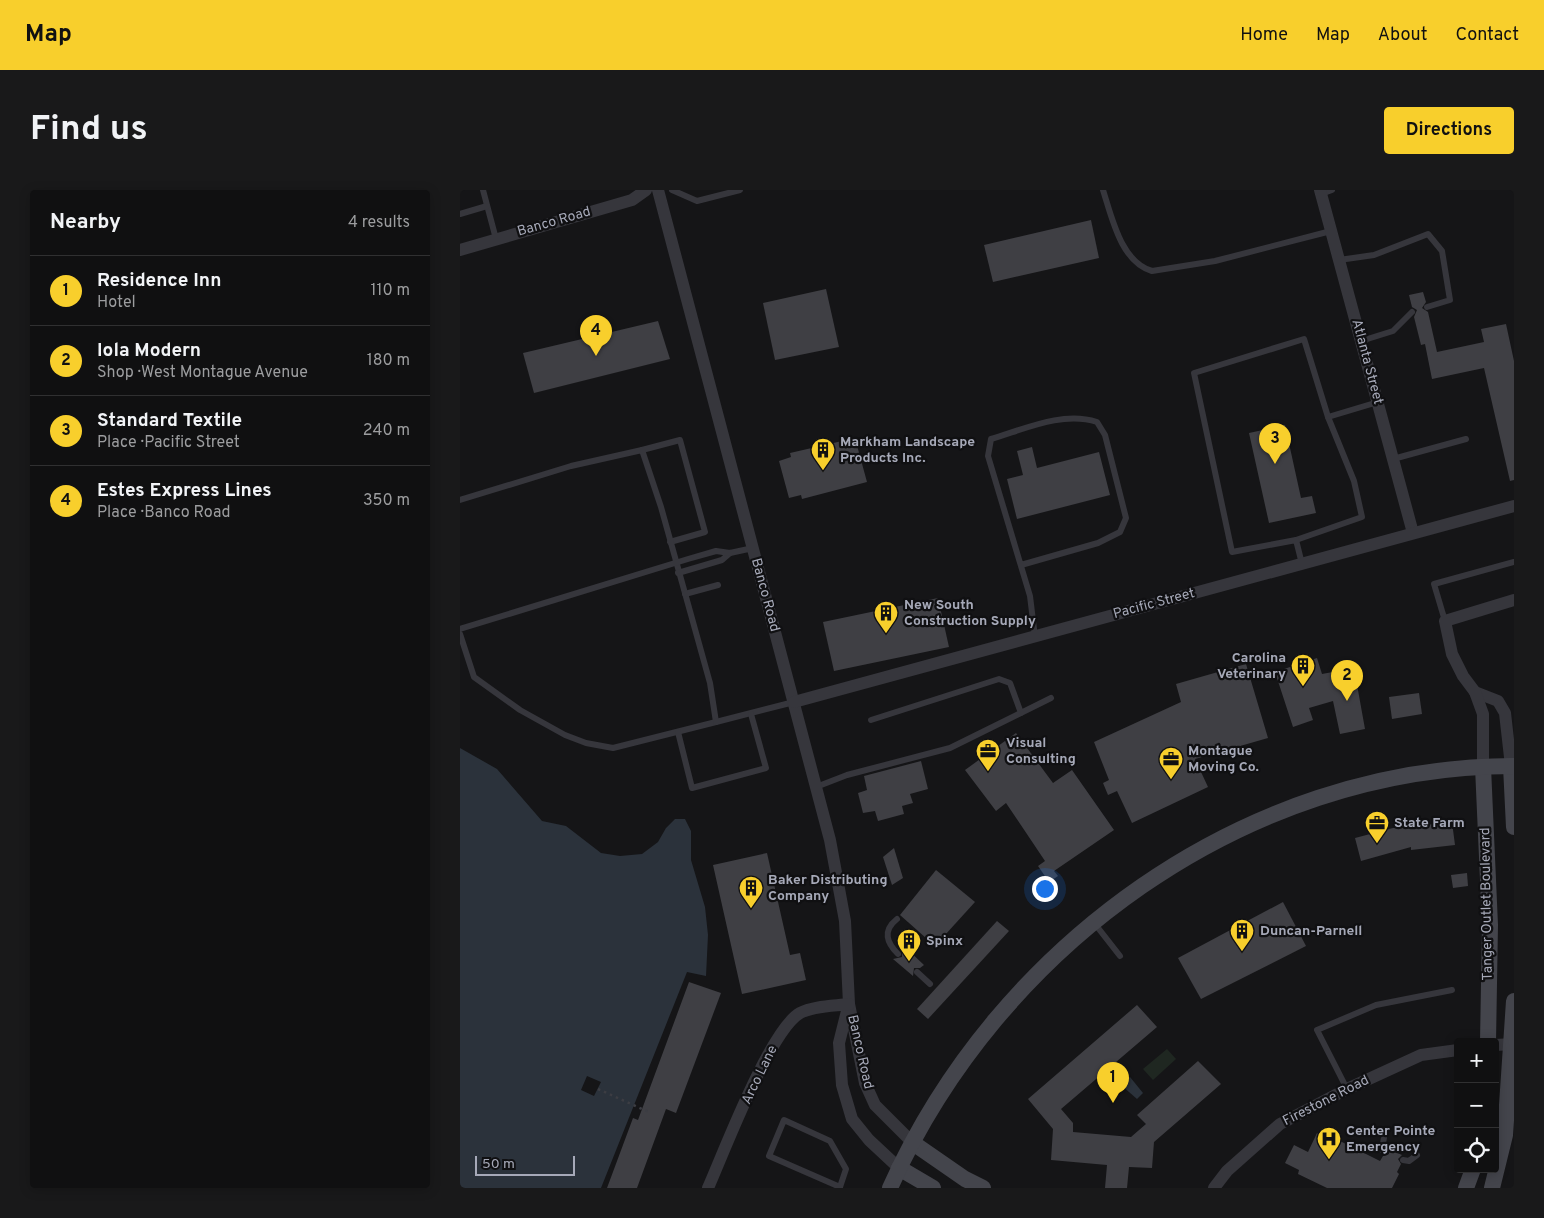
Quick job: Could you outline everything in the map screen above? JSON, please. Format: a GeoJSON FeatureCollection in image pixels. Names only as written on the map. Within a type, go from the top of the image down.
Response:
{"type":"FeatureCollection","features":[{"type":"Feature","properties":{"kind":"main road"},"geometry":{"type":"LineString","coordinates":[[890,1188],[898,1168],[946,1087],[993,1023],[1036,974],[1093,922],[1148,880],[1229,832],[1306,801],[1394,776],[1440,769],[1512,766]]}},
{"type":"Feature","properties":{"kind":"main road","name":"Tanger Outlet Boulevard"},"geometry":{"type":"LineString","coordinates":[[1512,766],[1514,827]]}},
{"type":"Feature","properties":{"kind":"main road","name":"Tanger Outlet Boulevard"},"geometry":{"type":"LineString","coordinates":[[1483,767],[1490,925],[1488,1038]]}},
{"type":"Feature","properties":{"kind":"main road"},"geometry":{"type":"LineString","coordinates":[[1492,1188],[1504,1135],[1513,1044],[1514,1001]]}},
{"type":"Feature","properties":{"kind":"main road"},"geometry":{"type":"LineString","coordinates":[[913,1143],[965,1179],[983,1188]]}},
{"type":"Feature","properties":{"kind":"main road"},"geometry":{"type":"LineString","coordinates":[[898,1168],[933,1188]]}},
{"type":"Feature","properties":{"kind":"main road"},"geometry":{"type":"LineString","coordinates":[[1466,1188],[1472,1173]]}},
{"type":"Feature","properties":{"kind":"street","name":"Banco Road"},"geometry":{"type":"LineString","coordinates":[[460,250],[632,200],[646,190]]}},
{"type":"Feature","properties":{"kind":"street","name":"Banco Road"},"geometry":{"type":"LineString","coordinates":[[658,190],[830,840],[845,921],[849,1004],[865,1083],[875,1105],[913,1143]]}},
{"type":"Feature","properties":{"kind":"street","name":"Atlanta Street"},"geometry":{"type":"LineString","coordinates":[[1324,191],[1331,231],[1413,533]]}},
{"type":"Feature","properties":{"kind":"street","name":"Pacific Street"},"geometry":{"type":"LineString","coordinates":[[794,702],[1514,506]]}},
{"type":"Feature","properties":{"kind":"street"},"geometry":{"type":"LineString","coordinates":[[1483,767],[1483,714],[1475,692],[1463,676],[1452,654],[1445,620],[1514,600]]}},
{"type":"Feature","properties":{"kind":"street"},"geometry":{"type":"LineString","coordinates":[[1475,692],[1498,702],[1505,713],[1512,766]]}},
{"type":"Feature","properties":{"kind":"street","name":"Banco Road"},"geometry":{"type":"LineString","coordinates":[[849,1004],[839,1043],[842,1085],[852,1119],[869,1140],[898,1168]]}},
{"type":"Feature","properties":{"kind":"street","name":"Arco Lane"},"geometry":{"type":"LineString","coordinates":[[708,1188],[771,1049],[787,1024],[801,1013],[849,1004]]}},
{"type":"Feature","properties":{"kind":"street"},"geometry":{"type":"LineString","coordinates":[[1499,1045],[1513,1044]]}},
{"type":"Feature","properties":{"kind":"street","name":"Firestone Road"},"geometry":{"type":"LineString","coordinates":[[1214,1188],[1227,1171],[1280,1124],[1347,1089],[1421,1055],[1454,1051]]}},
{"type":"Feature","properties":{"kind":"lane"},"geometry":{"type":"LineString","coordinates":[[482,190],[496,239]]}},
{"type":"Feature","properties":{"kind":"lane"},"geometry":{"type":"LineString","coordinates":[[672,190],[697,201],[740,190]]}},
{"type":"Feature","properties":{"kind":"lane"},"geometry":{"type":"LineString","coordinates":[[1103,190],[1113,219],[1132,260],[1142,268],[1152,271],[1215,261],[1331,231]]}},
{"type":"Feature","properties":{"kind":"lane"},"geometry":{"type":"LineString","coordinates":[[460,214],[487,206]]}},
{"type":"Feature","properties":{"kind":"lane"},"geometry":{"type":"LineString","coordinates":[[1339,260],[1374,255],[1428,234],[1442,252],[1450,300],[1427,307]]}},
{"type":"Feature","properties":{"kind":"lane"},"geometry":{"type":"LineString","coordinates":[[1361,341],[1393,332],[1412,312]]}},
{"type":"Feature","properties":{"kind":"lane"},"geometry":{"type":"LineString","coordinates":[[1304,339],[1328,417],[1354,481],[1362,517],[1296,540],[1232,552],[1194,373],[1304,339]]}},
{"type":"Feature","properties":{"kind":"lane"},"geometry":{"type":"LineString","coordinates":[[1328,417],[1378,402]]}},
{"type":"Feature","properties":{"kind":"lane"},"geometry":{"type":"LineString","coordinates":[[1021,565],[1098,543],[1120,532],[1126,518],[1105,435],[1097,422],[1085,418],[1067,418],[991,439],[988,456],[1030,596],[1035,637]]}},
{"type":"Feature","properties":{"kind":"lane"},"geometry":{"type":"LineString","coordinates":[[1393,459],[1466,439]]}},
{"type":"Feature","properties":{"kind":"lane"},"geometry":{"type":"LineString","coordinates":[[460,500],[572,466],[680,440],[705,532],[670,542]]}},
{"type":"Feature","properties":{"kind":"lane"},"geometry":{"type":"LineString","coordinates":[[642,450],[661,507],[710,682],[716,722]]}},
{"type":"Feature","properties":{"kind":"lane"},"geometry":{"type":"LineString","coordinates":[[1296,540],[1302,564]]}},
{"type":"Feature","properties":{"kind":"lane"},"geometry":{"type":"LineString","coordinates":[[460,629],[675,562],[716,552],[730,553],[753,548]]}},
{"type":"Feature","properties":{"kind":"lane"},"geometry":{"type":"LineString","coordinates":[[678,573],[722,560],[730,553]]}},
{"type":"Feature","properties":{"kind":"lane"},"geometry":{"type":"LineString","coordinates":[[1445,620],[1434,584],[1514,562]]}},
{"type":"Feature","properties":{"kind":"lane"},"geometry":{"type":"LineString","coordinates":[[685,594],[718,585]]}},
{"type":"Feature","properties":{"kind":"lane"},"geometry":{"type":"LineString","coordinates":[[460,634],[474,677],[520,710],[565,735],[586,743],[613,748],[794,702]]}},
{"type":"Feature","properties":{"kind":"lane"},"geometry":{"type":"LineString","coordinates":[[871,720],[999,679],[1010,683],[1021,713]]}},
{"type":"Feature","properties":{"kind":"lane"},"geometry":{"type":"LineString","coordinates":[[816,787],[847,775],[950,748],[1051,698]]}},
{"type":"Feature","properties":{"kind":"lane"},"geometry":{"type":"LineString","coordinates":[[678,732],[692,788],[766,768],[751,714]]}},
{"type":"Feature","properties":{"kind":"lane"},"geometry":{"type":"LineString","coordinates":[[897,920],[888,928],[887,935],[888,942],[898,954]]}},
{"type":"Feature","properties":{"kind":"lane"},"geometry":{"type":"LineString","coordinates":[[1093,922],[1120,956]]}},
{"type":"Feature","properties":{"kind":"lane"},"geometry":{"type":"LineString","coordinates":[[917,972],[930,984]]}},
{"type":"Feature","properties":{"kind":"lane"},"geometry":{"type":"LineString","coordinates":[[1347,1089],[1317,1030],[1376,1005],[1452,990]]}},
{"type":"Feature","properties":{"kind":"lane"},"geometry":{"type":"LineString","coordinates":[[784,1120],[833,1144],[846,1168],[840,1188],[769,1156],[784,1120]]}},
{"type":"Feature","properties":{"kind":"lane"},"geometry":{"type":"LineString","coordinates":[[1385,1132],[1382,1150],[1385,1152]]}},
{"type":"Feature","properties":{"kind":"lane"},"geometry":{"type":"LineString","coordinates":[[1403,1160],[1409,1161],[1417,1155]]}},
{"type":"Feature","properties":{"kind":"path"},"geometry":{"type":"LineString","coordinates":[[598,1089],[651,1113]]}},
{"type":"Feature","properties":{"kind":"shaded area"},"geometry":{"type":"Polygon","coordinates":[[[460,748],[497,769],[542,821],[566,826],[601,853],[620,856],[642,854],[658,842],[666,828],[675,819],[685,819],[691,831],[691,860],[705,907],[708,935],[706,976],[687,972],[601,1188],[460,1188],[460,748]]]}},
{"type":"Feature","properties":{"kind":"shaded area"},"geometry":{"type":"Polygon","coordinates":[[[1167,1049],[1176,1059],[1153,1080],[1143,1069],[1167,1049]]]}},
{"type":"Feature","properties":{"kind":"shaded area"},"geometry":{"type":"Polygon","coordinates":[[[1130,1077],[1143,1093],[1137,1099],[1121,1085],[1130,1077]]]}},
{"type":"Feature","properties":{"kind":"pier"},"geometry":{"type":"Polygon","coordinates":[[[587,1076],[601,1082],[594,1096],[581,1090],[587,1076]]]}},
{"type":"Feature","properties":{"kind":"building"},"geometry":{"type":"Polygon","coordinates":[[[1091,220],[1099,258],[993,282],[984,245],[1091,220]]]}},
{"type":"Feature","properties":{"kind":"building"},"geometry":{"type":"Polygon","coordinates":[[[826,289],[839,347],[775,360],[763,303],[826,289]]]}},
{"type":"Feature","properties":{"kind":"building"},"geometry":{"type":"Polygon","coordinates":[[[1423,292],[1426,302],[1422,308],[1428,312],[1437,352],[1484,342],[1481,329],[1506,324],[1514,361],[1514,480],[1510,481],[1484,368],[1432,379],[1425,344],[1421,345],[1414,317],[1417,310],[1412,307],[1409,295],[1423,292]]]}},
{"type":"Feature","properties":{"kind":"building"},"geometry":{"type":"Polygon","coordinates":[[[658,321],[670,359],[534,393],[523,353],[658,321]]]}},
{"type":"Feature","properties":{"kind":"building"},"geometry":{"type":"Polygon","coordinates":[[[1285,425],[1301,498],[1312,496],[1316,513],[1269,523],[1249,433],[1285,425]]]}},
{"type":"Feature","properties":{"kind":"building","name":"Markham Landscape Products Inc."},"geometry":{"type":"Polygon","coordinates":[[[855,438],[867,482],[802,499],[801,495],[789,498],[779,461],[791,457],[790,453],[855,438]]]}},
{"type":"Feature","properties":{"kind":"building"},"geometry":{"type":"Polygon","coordinates":[[[1032,447],[1037,468],[1099,452],[1110,495],[1017,519],[1007,479],[1023,475],[1017,451],[1032,447]]]}},
{"type":"Feature","properties":{"kind":"building","name":"New South Construction Supply"},"geometry":{"type":"Polygon","coordinates":[[[938,598],[949,647],[834,671],[823,622],[938,598]]]}},
{"type":"Feature","properties":{"kind":"building"},"geometry":{"type":"Polygon","coordinates":[[[1317,658],[1322,674],[1354,668],[1365,729],[1340,734],[1333,701],[1309,708],[1313,720],[1293,727],[1275,672],[1317,658]]]}},
{"type":"Feature","properties":{"kind":"building"},"geometry":{"type":"Polygon","coordinates":[[[1246,664],[1268,738],[1195,759],[1208,787],[1132,823],[1117,791],[1108,795],[1103,783],[1109,780],[1094,742],[1181,702],[1176,684],[1246,664]]]}},
{"type":"Feature","properties":{"kind":"building"},"geometry":{"type":"Polygon","coordinates":[[[1419,693],[1422,714],[1392,719],[1389,697],[1419,693]]]}},
{"type":"Feature","properties":{"kind":"building"},"geometry":{"type":"Polygon","coordinates":[[[1016,733],[1053,783],[1072,770],[1114,830],[1054,871],[1058,876],[1049,882],[1038,866],[1045,861],[1006,803],[996,811],[965,770],[1016,733]]]}},
{"type":"Feature","properties":{"kind":"building"},"geometry":{"type":"Polygon","coordinates":[[[921,761],[928,789],[910,794],[913,803],[902,806],[904,814],[878,821],[875,811],[863,813],[858,793],[867,790],[864,776],[921,761]]]}},
{"type":"Feature","properties":{"kind":"building"},"geometry":{"type":"Polygon","coordinates":[[[1452,822],[1455,845],[1411,850],[1411,847],[1361,861],[1355,838],[1393,828],[1452,822]]]}},
{"type":"Feature","properties":{"kind":"building"},"geometry":{"type":"Polygon","coordinates":[[[894,848],[903,878],[892,885],[883,857],[894,848]]]}},
{"type":"Feature","properties":{"kind":"building","name":"Baker Distributing Company"},"geometry":{"type":"Polygon","coordinates":[[[767,853],[790,955],[800,953],[806,980],[742,994],[713,865],[767,853]]]}},
{"type":"Feature","properties":{"kind":"building","name":"Spinx"},"geometry":{"type":"Polygon","coordinates":[[[936,870],[975,902],[935,946],[900,915],[936,870]]]}},
{"type":"Feature","properties":{"kind":"building"},"geometry":{"type":"Polygon","coordinates":[[[1467,873],[1468,886],[1453,888],[1451,875],[1467,873]]]}},
{"type":"Feature","properties":{"kind":"building","name":"Duncan-Parnell"},"geometry":{"type":"Polygon","coordinates":[[[1283,902],[1306,946],[1201,999],[1178,958],[1283,902]]]}},
{"type":"Feature","properties":{"kind":"building","name":"Spinx"},"geometry":{"type":"Polygon","coordinates":[[[997,921],[1009,931],[928,1019],[917,1009],[997,921]]]}},
{"type":"Feature","properties":{"kind":"building","name":"Spinx"},"geometry":{"type":"Polygon","coordinates":[[[905,947],[924,965],[920,968],[914,968],[913,976],[893,959],[902,957],[902,950],[905,947]]]}},
{"type":"Feature","properties":{"kind":"building"},"geometry":{"type":"Polygon","coordinates":[[[689,982],[721,993],[676,1113],[666,1109],[637,1188],[607,1188],[633,1118],[638,1120],[689,982]]]}},
{"type":"Feature","properties":{"kind":"building"},"geometry":{"type":"Polygon","coordinates":[[[1137,1005],[1157,1027],[1061,1109],[1073,1123],[1073,1132],[1131,1137],[1146,1124],[1137,1115],[1198,1061],[1221,1084],[1154,1142],[1152,1168],[1129,1167],[1127,1188],[1105,1188],[1107,1165],[1051,1160],[1053,1129],[1028,1099],[1137,1005]]]}},
{"type":"Feature","properties":{"kind":"building","name":"Center Pointe Emergency"},"geometry":{"type":"Polygon","coordinates":[[[1317,1133],[1333,1141],[1334,1138],[1380,1161],[1383,1156],[1389,1154],[1388,1149],[1402,1155],[1398,1159],[1401,1164],[1397,1172],[1399,1174],[1392,1188],[1327,1188],[1298,1174],[1299,1170],[1285,1163],[1294,1145],[1308,1152],[1317,1133]]]}},
{"type":"Feature","properties":{"kind":"place","name":"Estes Express Lines"},"geometry":{"type":"Point","coordinates":[596,356]}},
{"type":"Feature","properties":{"kind":"place","name":"Standard Textile"},"geometry":{"type":"Point","coordinates":[1275,464]}},
{"type":"Feature","properties":{"kind":"place","name":"Markham Landscape Products Inc."},"geometry":{"type":"Point","coordinates":[823,471]}},
{"type":"Feature","properties":{"kind":"place","name":"New South Construction Supply"},"geometry":{"type":"Point","coordinates":[886,634]}},
{"type":"Feature","properties":{"kind":"place","name":"Carolina Veterinary"},"geometry":{"type":"Point","coordinates":[1303,687]}},
{"type":"Feature","properties":{"kind":"place","name":"Iola Modern"},"geometry":{"type":"Point","coordinates":[1347,701]}},
{"type":"Feature","properties":{"kind":"place","name":"Visual Consulting"},"geometry":{"type":"Point","coordinates":[988,772]}},
{"type":"Feature","properties":{"kind":"place","name":"Montague Moving Co."},"geometry":{"type":"Point","coordinates":[1171,780]}},
{"type":"Feature","properties":{"kind":"place","name":"State Farm"},"geometry":{"type":"Point","coordinates":[1377,844]}},
{"type":"Feature","properties":{"kind":"place","name":"Baker Distributing Company"},"geometry":{"type":"Point","coordinates":[751,909]}},
{"type":"Feature","properties":{"kind":"place","name":"Duncan-Parnell"},"geometry":{"type":"Point","coordinates":[1242,952]}},
{"type":"Feature","properties":{"kind":"place","name":"Spinx"},"geometry":{"type":"Point","coordinates":[909,962]}},
{"type":"Feature","properties":{"kind":"place","name":"Residence Inn"},"geometry":{"type":"Point","coordinates":[1113,1103]}},
{"type":"Feature","properties":{"kind":"place","name":"Center Pointe Emergency"},"geometry":{"type":"Point","coordinates":[1329,1160]}}]}
